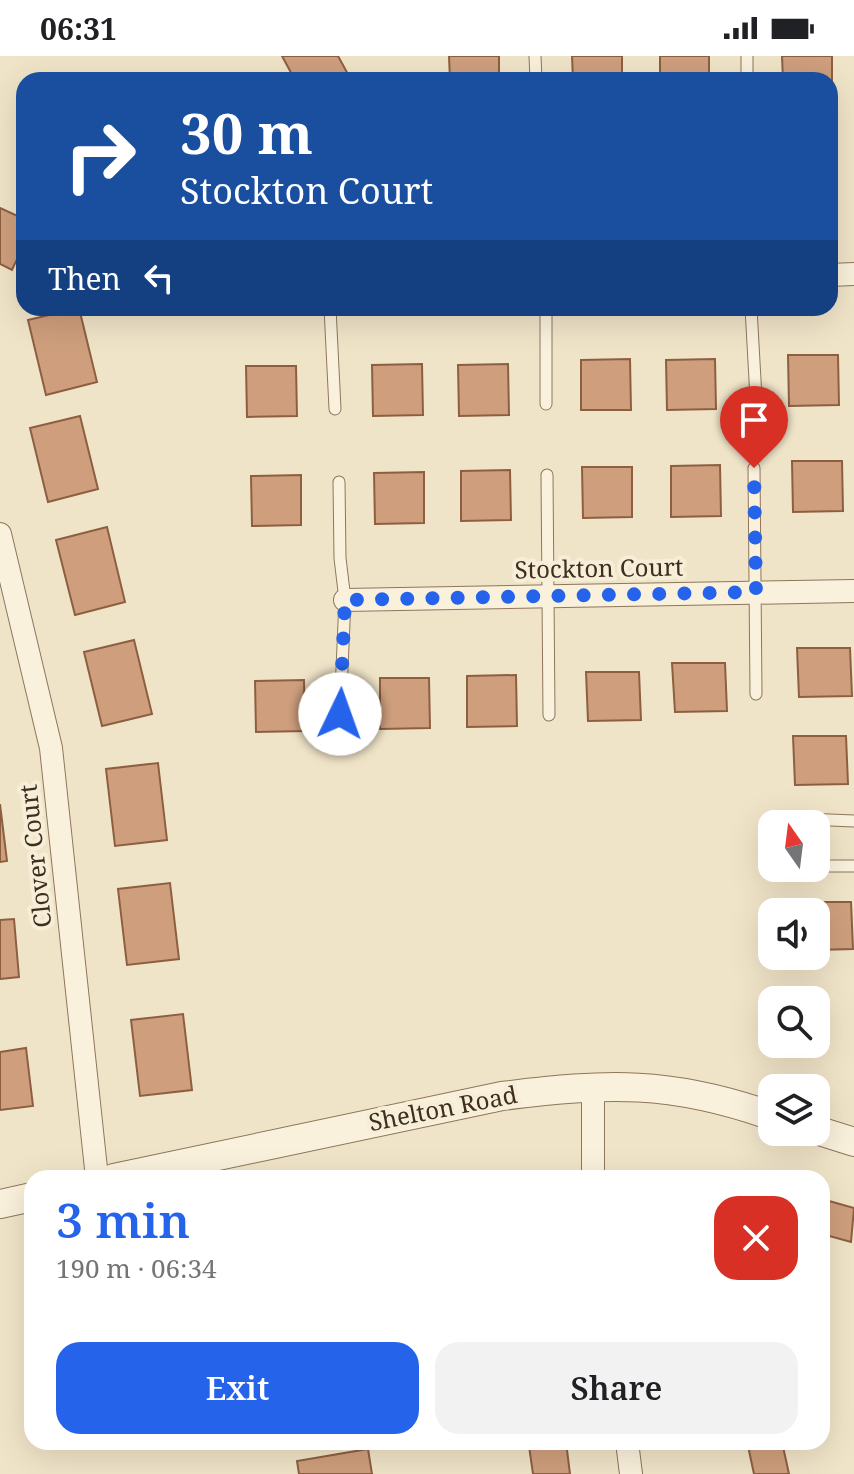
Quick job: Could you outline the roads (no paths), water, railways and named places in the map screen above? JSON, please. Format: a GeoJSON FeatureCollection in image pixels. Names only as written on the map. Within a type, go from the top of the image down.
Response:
{"type":"FeatureCollection","features":[{"type":"Feature","properties":{"kind":"street","name":"Clover Court"},"geometry":{"type":"LineString","coordinates":[[0,534],[51,748],[96,1170]]}},
{"type":"Feature","properties":{"kind":"street","name":"Stockton Court"},"geometry":{"type":"LineString","coordinates":[[345,600],[854,591]]}},
{"type":"Feature","properties":{"kind":"street","name":"Shelton Road"},"geometry":{"type":"LineString","coordinates":[[152,1170],[502,1096],[593,1086],[686,1090],[758,1112]]}},
{"type":"Feature","properties":{"kind":"street"},"geometry":{"type":"LineString","coordinates":[[593,1086],[593,1170]]}},
{"type":"Feature","properties":{"kind":"street"},"geometry":{"type":"LineString","coordinates":[[830,1134],[854,1142]]}},
{"type":"Feature","properties":{"kind":"street"},"geometry":{"type":"LineString","coordinates":[[0,1204],[24,1199]]}},
{"type":"Feature","properties":{"kind":"street"},"geometry":{"type":"LineString","coordinates":[[628,1450],[631,1474]]}},
{"type":"Feature","properties":{"kind":"lane"},"geometry":{"type":"LineString","coordinates":[[747,56],[747,72]]}},
{"type":"Feature","properties":{"kind":"lane"},"geometry":{"type":"LineString","coordinates":[[330,316],[335,409]]}},
{"type":"Feature","properties":{"kind":"lane"},"geometry":{"type":"LineString","coordinates":[[546,316],[546,404]]}},
{"type":"Feature","properties":{"kind":"lane"},"geometry":{"type":"LineString","coordinates":[[751,316],[756,398]]}},
{"type":"Feature","properties":{"kind":"lane"},"geometry":{"type":"LineString","coordinates":[[754,468],[756,694]]}},
{"type":"Feature","properties":{"kind":"lane"},"geometry":{"type":"LineString","coordinates":[[547,475],[549,715]]}},
{"type":"Feature","properties":{"kind":"lane"},"geometry":{"type":"LineString","coordinates":[[339,482],[340,558],[345,600],[340,714]]}},
{"type":"Feature","properties":{"kind":"lane"},"geometry":{"type":"LineString","coordinates":[[830,820],[854,821]]}},
{"type":"Feature","properties":{"kind":"lane"},"geometry":{"type":"LineString","coordinates":[[830,866],[854,866]]}}]}
